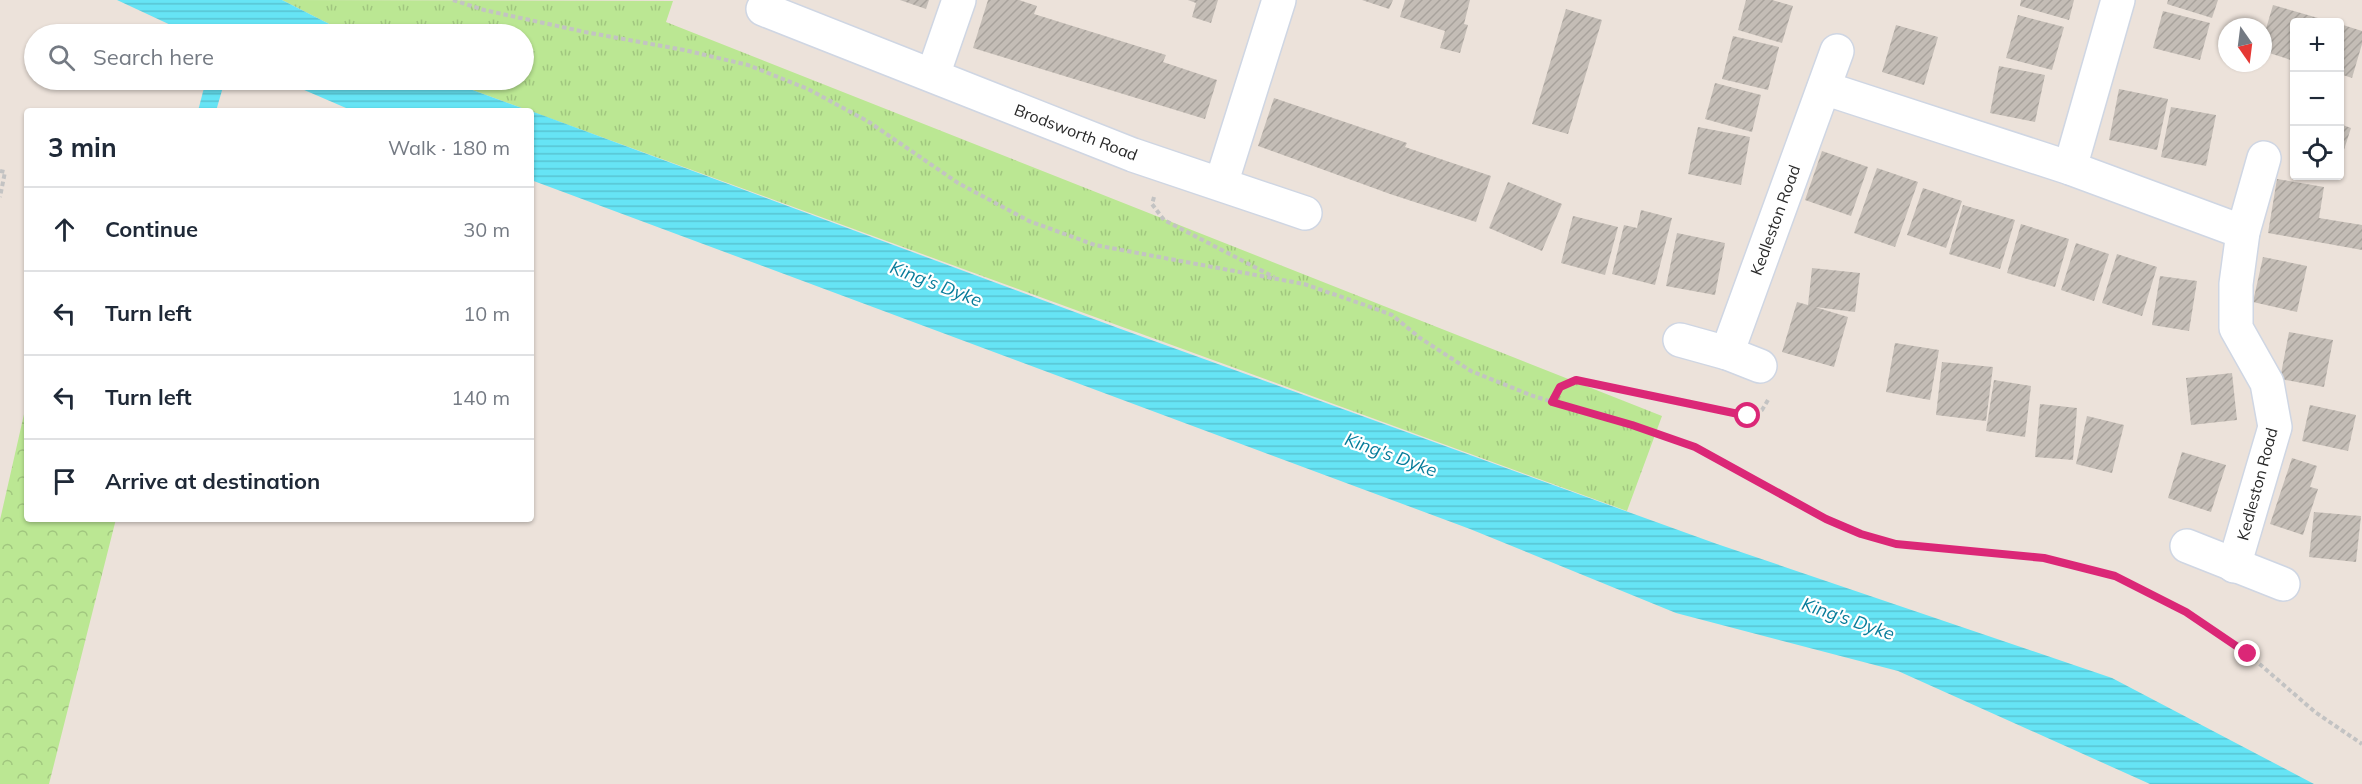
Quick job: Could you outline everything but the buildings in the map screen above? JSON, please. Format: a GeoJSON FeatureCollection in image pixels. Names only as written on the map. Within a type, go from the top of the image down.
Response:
{"type":"FeatureCollection","features":[{"type":"Feature","properties":{"kind":"street"},"geometry":{"type":"LineString","coordinates":[[933,75],[959,0]]}},
{"type":"Feature","properties":{"kind":"street"},"geometry":{"type":"LineString","coordinates":[[1221,184],[1279,0]]}},
{"type":"Feature","properties":{"kind":"street"},"geometry":{"type":"LineString","coordinates":[[2070,168],[2118,0]]}},
{"type":"Feature","properties":{"kind":"street","name":"Brodsworth Road"},"geometry":{"type":"LineString","coordinates":[[763,9],[1133,155],[1305,213]]}},
{"type":"Feature","properties":{"kind":"street","name":"Kedleston Road"},"geometry":{"type":"LineString","coordinates":[[1727,352],[1837,51]]}},
{"type":"Feature","properties":{"kind":"street"},"geometry":{"type":"LineString","coordinates":[[1824,88],[2070,168],[2244,232]]}},
{"type":"Feature","properties":{"kind":"street","name":"Kedleston Road"},"geometry":{"type":"LineString","coordinates":[[2234,566],[2275,428],[2267,383],[2236,328],[2236,284],[2244,232],[2264,158]]}},
{"type":"Feature","properties":{"kind":"street"},"geometry":{"type":"LineString","coordinates":[[1680,340],[1727,352],[1765,379]]}},
{"type":"Feature","properties":{"kind":"street"},"geometry":{"type":"LineString","coordinates":[[2187,546],[2283,584]]}},
{"type":"Feature","properties":{"kind":"path"},"geometry":{"type":"LineString","coordinates":[[453,0],[484,10],[551,25],[748,65],[808,90],[869,122],[958,183],[1029,221],[1095,245],[1304,284],[1392,315],[1420,338],[1471,371],[1552,402],[1632,425],[1695,447],[1816,514],[1861,534],[1896,544],[2044,558],[2115,576],[2186,612],[2248,654],[2315,712],[2362,744]]}},
{"type":"Feature","properties":{"kind":"path"},"geometry":{"type":"LineString","coordinates":[[1163,165],[1152,204],[1164,220],[1278,280]]}},
{"type":"Feature","properties":{"kind":"path"},"geometry":{"type":"LineString","coordinates":[[0,171],[5,172],[0,198]]}},
{"type":"Feature","properties":{"kind":"path"},"geometry":{"type":"LineString","coordinates":[[1552,402],[1560,387],[1576,380],[1748,416],[1762,410],[1765,379]]}},
{"type":"Feature","properties":{"kind":"green space"},"geometry":{"type":"Polygon","coordinates":[[[282,0],[673,1],[666,22],[1662,416],[1627,511],[534,112],[534,108],[522,108],[472,90],[534,90],[534,24],[329,24],[282,0]]]}},
{"type":"Feature","properties":{"kind":"green space"},"geometry":{"type":"Polygon","coordinates":[[[24,414],[24,522],[115,522],[49,784],[0,784],[0,520],[24,414]]]}},
{"type":"Feature","properties":{"kind":"water"},"geometry":{"type":"Polygon","coordinates":[[[117,0],[282,0],[329,24],[169,24],[117,0]]]}},
{"type":"Feature","properties":{"kind":"water"},"geometry":{"type":"Polygon","coordinates":[[[203,90],[222,90],[217,108],[199,108],[203,90]]]}},
{"type":"Feature","properties":{"kind":"water"},"geometry":{"type":"Polygon","coordinates":[[[304,90],[472,90],[522,108],[346,108],[304,90]]]}},
{"type":"Feature","properties":{"kind":"water","name":"King's Dyke"},"geometry":{"type":"Polygon","coordinates":[[[534,112],[1118,328],[1717,544],[2112,678],[2314,784],[2150,784],[1898,671],[1676,613],[1470,529],[534,181],[534,112]]]}},
{"type":"Feature","properties":{"kind":"route"},"geometry":{"type":"LineString","coordinates":[[1748,416],[1576,380],[1560,387],[1552,402],[1632,425],[1695,447],[1826,519],[1861,534],[1896,544],[2044,558],[2115,576],[2186,612],[2248,654]]}}]}
